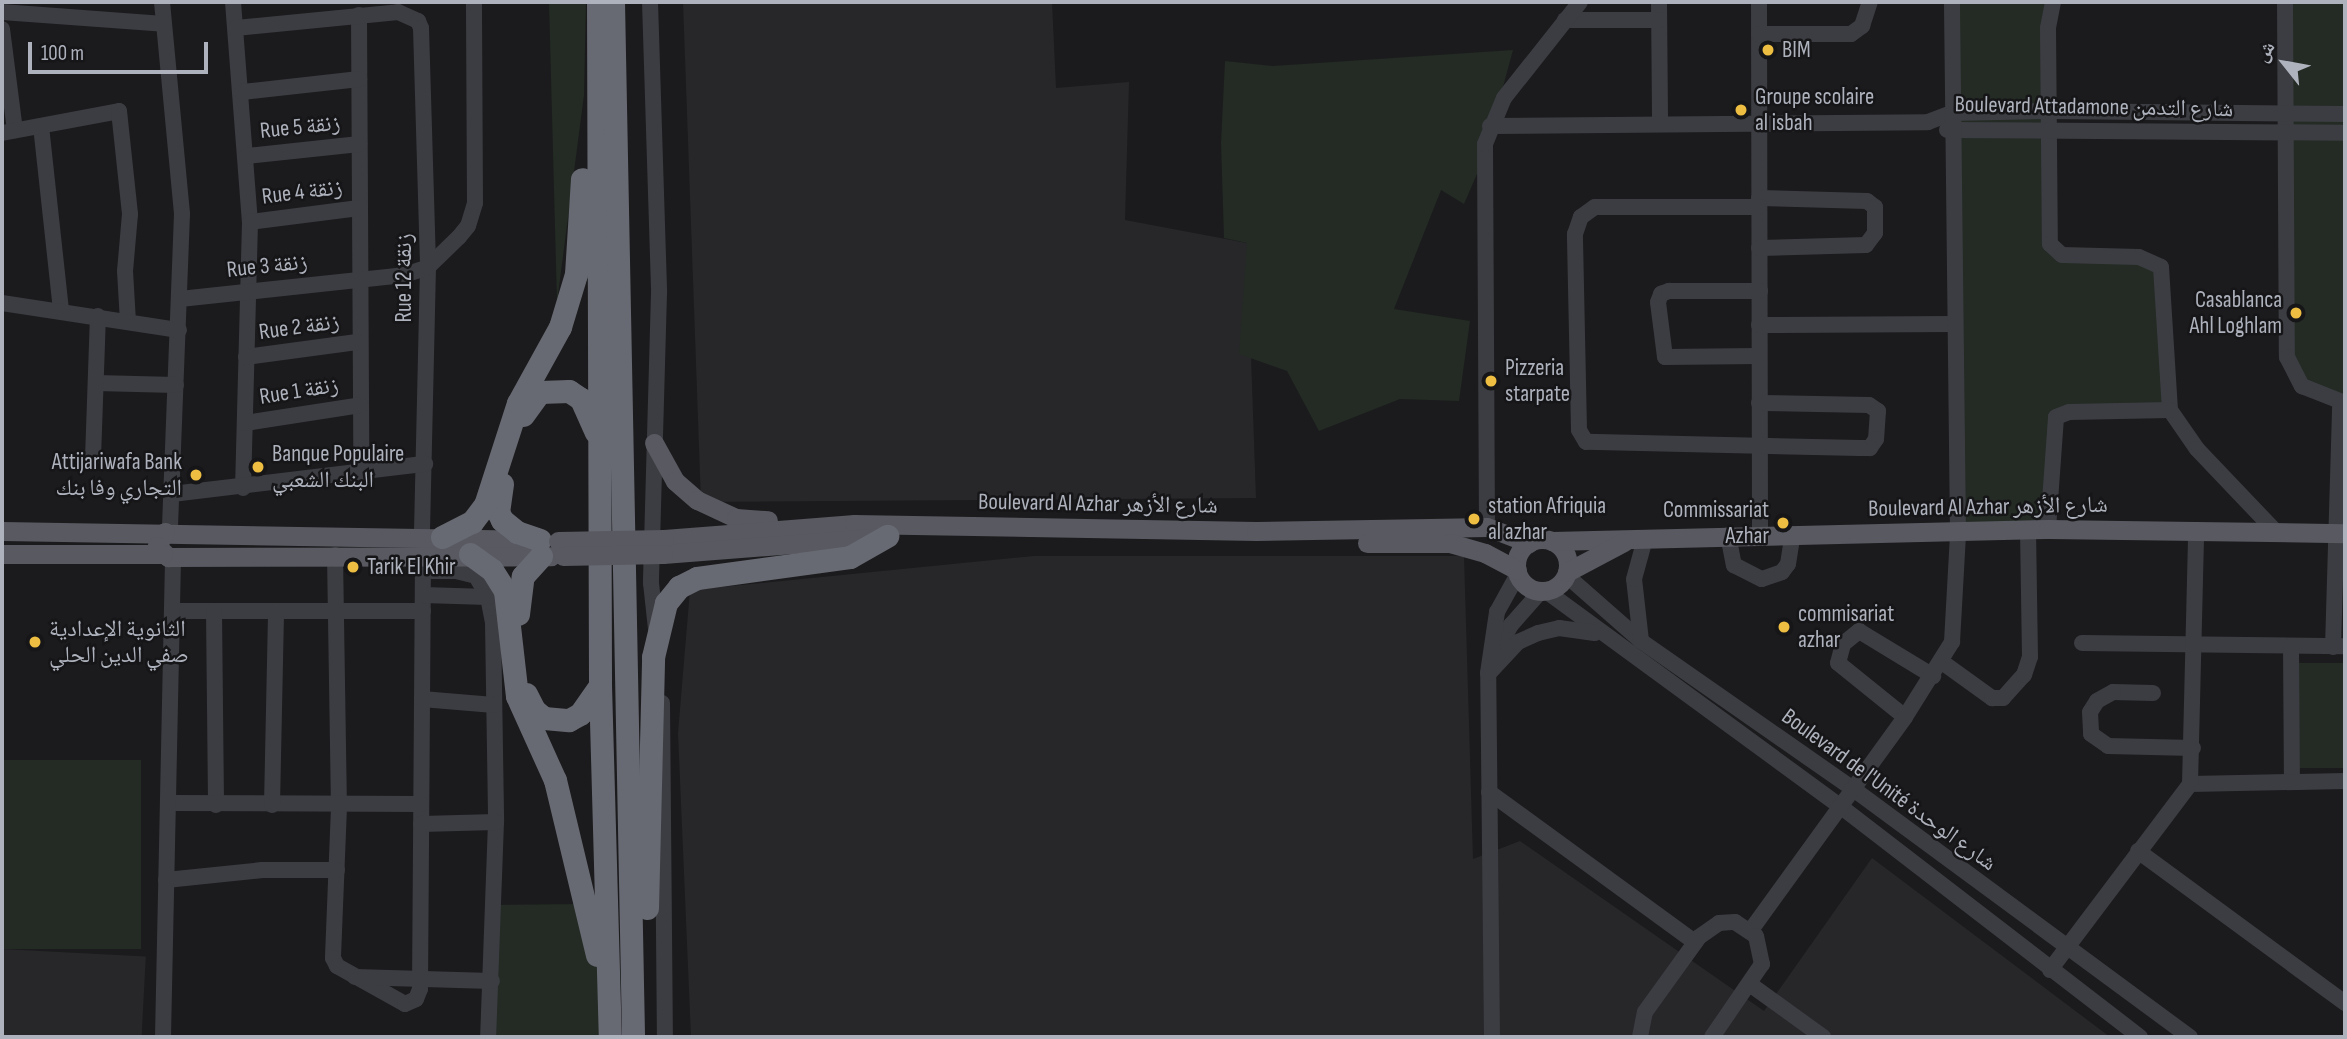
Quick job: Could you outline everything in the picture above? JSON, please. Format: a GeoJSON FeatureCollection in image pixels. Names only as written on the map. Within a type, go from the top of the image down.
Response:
{"type":"FeatureCollection","features":[{"type":"Feature","properties":{"kind":"highway"},"geometry":{"type":"LineString","coordinates":[[603,7],[600,685],[610,1037]]}},
{"type":"Feature","properties":{"kind":"highway"},"geometry":{"type":"LineString","coordinates":[[428,550],[472,522],[485,505],[517,403],[567,310],[576,274],[603,7]]}},
{"type":"Feature","properties":{"kind":"highway"},"geometry":{"type":"LineString","coordinates":[[603,7],[633,1030]]}},
{"type":"Feature","properties":{"kind":"highway"},"geometry":{"type":"LineString","coordinates":[[600,685],[580,714],[569,720],[544,718],[527,699],[517,601],[523,576],[550,548],[509,527],[498,512],[498,496],[529,402],[547,390],[569,390],[588,411],[601,448]]}},
{"type":"Feature","properties":{"kind":"highway"},"geometry":{"type":"LineString","coordinates":[[633,1030],[647,941],[652,672],[657,635],[674,592],[697,578],[850,557],[887,537]]}},
{"type":"Feature","properties":{"kind":"highway"},"geometry":{"type":"LineString","coordinates":[[469,547],[492,570],[505,590],[517,696],[559,793],[598,959],[604,1037]]}},
{"type":"Feature","properties":{"kind":"main road"},"geometry":{"type":"LineString","coordinates":[[653,443],[675,481],[697,500],[722,513],[751,520],[875,518],[922,525]]}},
{"type":"Feature","properties":{"kind":"main road","name":"Boulevard Al Azhar شارع الأزهر"},"geometry":{"type":"LineString","coordinates":[[663,547],[854,524],[1256,531],[1487,527],[1529,543]]}},
{"type":"Feature","properties":{"kind":"main road","name":"Boulevard Al Azhar شارع الأزهر"},"geometry":{"type":"LineString","coordinates":[[1552,541],[1760,534],[1958,534],[2048,529],[2342,533]]}},
{"type":"Feature","properties":{"kind":"main road"},"geometry":{"type":"LineString","coordinates":[[2,531],[335,555],[469,547],[663,547]]}},
{"type":"Feature","properties":{"kind":"main road","name":"Boulevard Al Azhar شارع الأزهر"},"geometry":{"type":"LineString","coordinates":[[663,547],[887,537],[1450,543],[1485,553],[1517,572]]}},
{"type":"Feature","properties":{"kind":"main road","name":"Boulevard Al Azhar شارع الأزهر"},"geometry":{"type":"LineString","coordinates":[[1566,574],[1638,539]]}},
{"type":"Feature","properties":{"kind":"main road"},"geometry":{"type":"LineString","coordinates":[[1552,541],[1564,551],[1566,574],[1543,591],[1527,586],[1517,572],[1518,555],[1529,543],[1552,541]]}},
{"type":"Feature","properties":{"kind":"main road"},"geometry":{"type":"LineString","coordinates":[[2,554],[171,544],[428,550]]}},
{"type":"Feature","properties":{"kind":"street"},"geometry":{"type":"LineString","coordinates":[[162,2],[181,193],[180,299],[172,494],[173,611],[163,1037]]}},
{"type":"Feature","properties":{"kind":"street"},"geometry":{"type":"LineString","coordinates":[[233,2],[250,222],[243,488]]}},
{"type":"Feature","properties":{"kind":"street"},"geometry":{"type":"LineString","coordinates":[[428,267],[468,226],[474,214],[474,2]]}},
{"type":"Feature","properties":{"kind":"street"},"geometry":{"type":"LineString","coordinates":[[650,2],[659,293],[651,583],[662,699],[665,1037]]}},
{"type":"Feature","properties":{"kind":"street"},"geometry":{"type":"LineString","coordinates":[[1487,527],[1483,160],[1490,126],[1504,97],[1580,2]]}},
{"type":"Feature","properties":{"kind":"street"},"geometry":{"type":"LineString","coordinates":[[1658,2],[1660,124]]}},
{"type":"Feature","properties":{"kind":"street"},"geometry":{"type":"LineString","coordinates":[[1759,2],[1760,534]]}},
{"type":"Feature","properties":{"kind":"street"},"geometry":{"type":"LineString","coordinates":[[1759,34],[1850,34],[1861,26],[1870,2]]}},
{"type":"Feature","properties":{"kind":"street"},"geometry":{"type":"LineString","coordinates":[[1751,930],[1905,717],[1952,642],[1958,534],[1953,324],[1952,2]]}},
{"type":"Feature","properties":{"kind":"street"},"geometry":{"type":"LineString","coordinates":[[2053,2],[2048,28],[2050,244],[2054,250],[2064,255],[2148,258],[2161,267],[2170,410],[2197,449],[2275,531]]}},
{"type":"Feature","properties":{"kind":"street"},"geometry":{"type":"LineString","coordinates":[[2082,643],[2339,646],[2343,404],[2302,386],[2287,357],[2285,2]]}},
{"type":"Feature","properties":{"kind":"street"},"geometry":{"type":"LineString","coordinates":[[2,12],[164,24]]}},
{"type":"Feature","properties":{"kind":"street","name":"Rue 12 زنقة"},"geometry":{"type":"LineString","coordinates":[[359,15],[398,12],[418,21],[422,38],[428,267],[425,464],[428,550],[423,603],[420,978]]}},
{"type":"Feature","properties":{"kind":"street"},"geometry":{"type":"LineString","coordinates":[[236,28],[359,15],[360,279],[357,342],[361,473]]}},
{"type":"Feature","properties":{"kind":"street"},"geometry":{"type":"LineString","coordinates":[[1565,20],[1659,20]]}},
{"type":"Feature","properties":{"kind":"street"},"geometry":{"type":"LineString","coordinates":[[2,29],[9,131],[119,111],[130,214],[125,271],[128,321]]}},
{"type":"Feature","properties":{"kind":"street"},"geometry":{"type":"LineString","coordinates":[[242,92],[359,79]]}},
{"type":"Feature","properties":{"kind":"street","name":"Boulevard Attadamone شارع التدمن"},"geometry":{"type":"LineString","coordinates":[[1490,126],[1928,122],[1952,113],[2050,111],[2345,114]]}},
{"type":"Feature","properties":{"kind":"street","name":"Boulevard Attadamone شارع التدمن"},"geometry":{"type":"LineString","coordinates":[[1928,122],[1954,133],[2051,130],[2345,133]]}},
{"type":"Feature","properties":{"kind":"street"},"geometry":{"type":"LineString","coordinates":[[41,126],[61,310]]}},
{"type":"Feature","properties":{"kind":"street","name":"Rue 5 زنقة"},"geometry":{"type":"LineString","coordinates":[[247,156],[359,144]]}},
{"type":"Feature","properties":{"kind":"street"},"geometry":{"type":"LineString","coordinates":[[1759,248],[1866,245],[1875,233],[1875,207],[1867,201],[1595,207],[1581,217],[1575,234],[1582,438],[1597,446],[1760,445],[1870,448],[1879,419],[1869,405],[1759,403]]}},
{"type":"Feature","properties":{"kind":"street","name":"Rue 4 زنقة"},"geometry":{"type":"LineString","coordinates":[[250,222],[359,208]]}},
{"type":"Feature","properties":{"kind":"street","name":"Rue 3 زنقة"},"geometry":{"type":"LineString","coordinates":[[180,299],[360,279],[428,267]]}},
{"type":"Feature","properties":{"kind":"street"},"geometry":{"type":"LineString","coordinates":[[1758,356],[1665,357],[1658,302],[1661,294],[1669,291],[1760,291]]}},
{"type":"Feature","properties":{"kind":"street"},"geometry":{"type":"LineString","coordinates":[[2,303],[179,330]]}},
{"type":"Feature","properties":{"kind":"street"},"geometry":{"type":"LineString","coordinates":[[93,458],[98,316]]}},
{"type":"Feature","properties":{"kind":"street"},"geometry":{"type":"LineString","coordinates":[[1759,325],[1953,324]]}},
{"type":"Feature","properties":{"kind":"street","name":"Rue 2 زنقة"},"geometry":{"type":"LineString","coordinates":[[246,357],[357,342]]}},
{"type":"Feature","properties":{"kind":"street"},"geometry":{"type":"LineString","coordinates":[[96,383],[176,385]]}},
{"type":"Feature","properties":{"kind":"street","name":"Rue 1 زنقة"},"geometry":{"type":"LineString","coordinates":[[245,423],[360,405]]}},
{"type":"Feature","properties":{"kind":"street"},"geometry":{"type":"LineString","coordinates":[[2048,529],[2056,417],[2069,412],[2170,410]]}},
{"type":"Feature","properties":{"kind":"street"},"geometry":{"type":"LineString","coordinates":[[172,494],[243,488],[425,464]]}},
{"type":"Feature","properties":{"kind":"street"},"geometry":{"type":"LineString","coordinates":[[1905,717],[1838,663],[1843,644],[1859,631],[1998,699],[2025,675],[2029,657],[2028,531]]}},
{"type":"Feature","properties":{"kind":"street"},"geometry":{"type":"LineString","coordinates":[[2050,970],[2190,784],[2196,644],[2196,531]]}},
{"type":"Feature","properties":{"kind":"street"},"geometry":{"type":"LineString","coordinates":[[1728,535],[1734,565],[1762,579],[1782,572],[1788,564],[1793,534]]}},
{"type":"Feature","properties":{"kind":"street"},"geometry":{"type":"LineString","coordinates":[[1638,539],[1634,600],[1642,641]]}},
{"type":"Feature","properties":{"kind":"street"},"geometry":{"type":"LineString","coordinates":[[428,550],[473,574],[488,597],[494,623],[496,822],[488,1037]]}},
{"type":"Feature","properties":{"kind":"street"},"geometry":{"type":"LineString","coordinates":[[335,555],[339,807],[333,958],[337,967],[405,1004],[416,999],[420,978]]}},
{"type":"Feature","properties":{"kind":"street"},"geometry":{"type":"LineString","coordinates":[[1492,1037],[1489,669],[1502,598],[1517,572]]}},
{"type":"Feature","properties":{"kind":"street","name":"Boulevard de l'Unité شارع الوحدة"},"geometry":{"type":"LineString","coordinates":[[1566,574],[1642,641],[1852,788],[2190,1037]]}},
{"type":"Feature","properties":{"kind":"street"},"geometry":{"type":"LineString","coordinates":[[1489,669],[1511,625],[1543,591]]}},
{"type":"Feature","properties":{"kind":"street","name":"Boulevard de l'Unité شارع الوحدة"},"geometry":{"type":"LineString","coordinates":[[1543,591],[1840,806],[2140,1037]]}},
{"type":"Feature","properties":{"kind":"street"},"geometry":{"type":"LineString","coordinates":[[173,611],[336,610],[488,597]]}},
{"type":"Feature","properties":{"kind":"street"},"geometry":{"type":"LineString","coordinates":[[214,611],[216,805]]}},
{"type":"Feature","properties":{"kind":"street"},"geometry":{"type":"LineString","coordinates":[[272,806],[276,611]]}},
{"type":"Feature","properties":{"kind":"street"},"geometry":{"type":"LineString","coordinates":[[1489,669],[1518,642],[1538,633],[1559,628],[1602,635]]}},
{"type":"Feature","properties":{"kind":"street"},"geometry":{"type":"LineString","coordinates":[[2291,646],[2292,782]]}},
{"type":"Feature","properties":{"kind":"street"},"geometry":{"type":"LineString","coordinates":[[2153,694],[2113,692],[2097,701],[2089,721],[2095,740],[2108,746],[2193,748]]}},
{"type":"Feature","properties":{"kind":"street"},"geometry":{"type":"LineString","coordinates":[[422,699],[494,705]]}},
{"type":"Feature","properties":{"kind":"street"},"geometry":{"type":"LineString","coordinates":[[2190,784],[2345,781]]}},
{"type":"Feature","properties":{"kind":"street"},"geometry":{"type":"LineString","coordinates":[[1489,792],[1695,942]]}},
{"type":"Feature","properties":{"kind":"street"},"geometry":{"type":"LineString","coordinates":[[168,803],[339,807],[421,804]]}},
{"type":"Feature","properties":{"kind":"street"},"geometry":{"type":"LineString","coordinates":[[421,824],[496,822]]}},
{"type":"Feature","properties":{"kind":"street"},"geometry":{"type":"LineString","coordinates":[[2138,851],[2345,1003]]}},
{"type":"Feature","properties":{"kind":"street"},"geometry":{"type":"LineString","coordinates":[[166,880],[262,870],[337,870]]}},
{"type":"Feature","properties":{"kind":"street"},"geometry":{"type":"LineString","coordinates":[[1640,1037],[1645,1012],[1695,942],[1719,923],[1735,922],[1751,930],[1762,953],[1751,985],[1712,1037]]}},
{"type":"Feature","properties":{"kind":"street"},"geometry":{"type":"LineString","coordinates":[[355,977],[492,981]]}},
{"type":"Feature","properties":{"kind":"street"},"geometry":{"type":"LineString","coordinates":[[1751,985],[1823,1037]]}},
{"type":"Feature","properties":{"kind":"shaded area"},"geometry":{"type":"Polygon","coordinates":[[[549,2],[586,2],[584,95],[557,302],[549,2]]]}},
{"type":"Feature","properties":{"kind":"shaded area"},"geometry":{"type":"Polygon","coordinates":[[[683,2],[1052,2],[1056,88],[1129,82],[1125,220],[1247,243],[1256,498],[701,502],[683,2]]]}},
{"type":"Feature","properties":{"kind":"shaded area"},"geometry":{"type":"Polygon","coordinates":[[[1949,2],[2063,2],[2052,4],[2049,246],[2161,267],[2170,410],[2050,417],[2046,533],[1950,533],[1949,2]]]}},
{"type":"Feature","properties":{"kind":"shaded area"},"geometry":{"type":"Polygon","coordinates":[[[2286,2],[2345,2],[2345,404],[2292,370],[2286,2]]]}},
{"type":"Feature","properties":{"kind":"shaded area"},"geometry":{"type":"Polygon","coordinates":[[[1513,50],[1483,160],[1464,204],[1441,190],[1394,309],[1470,321],[1459,401],[1400,399],[1319,431],[1287,371],[1239,354],[1247,243],[1224,238],[1221,143],[1225,61],[1273,66],[1513,50]]]}},
{"type":"Feature","properties":{"kind":"shaded area"},"geometry":{"type":"Polygon","coordinates":[[[1034,556],[1464,556],[1473,859],[1520,841],[1764,1011],[1872,858],[2110,1037],[691,1037],[678,733],[690,590],[1034,556]]]}},
{"type":"Feature","properties":{"kind":"shaded area"},"geometry":{"type":"Polygon","coordinates":[[[2299,663],[2345,663],[2345,768],[2299,768],[2299,663]]]}},
{"type":"Feature","properties":{"kind":"shaded area"},"geometry":{"type":"Polygon","coordinates":[[[2,760],[141,760],[141,949],[2,949],[2,760]]]}},
{"type":"Feature","properties":{"kind":"shaded area"},"geometry":{"type":"Polygon","coordinates":[[[586,904],[598,959],[604,1037],[495,1037],[495,905],[586,904]]]}},
{"type":"Feature","properties":{"kind":"shaded area"},"geometry":{"type":"Polygon","coordinates":[[[2,949],[146,957],[142,1037],[2,1037],[2,949]]]}},
{"type":"Feature","properties":{"kind":"place","name":"BIM"},"geometry":{"type":"Point","coordinates":[1768,50]}},
{"type":"Feature","properties":{"kind":"place","name":"Groupe scolaire al isbah"},"geometry":{"type":"Point","coordinates":[1741,110]}},
{"type":"Feature","properties":{"kind":"place","name":"Casablanca Ahl Loghlam"},"geometry":{"type":"Point","coordinates":[2296,313]}},
{"type":"Feature","properties":{"kind":"place","name":"Pizzeria starpate"},"geometry":{"type":"Point","coordinates":[1491,381]}},
{"type":"Feature","properties":{"kind":"place","name":"Banque Populaire البنك الشعبي"},"geometry":{"type":"Point","coordinates":[258,467]}},
{"type":"Feature","properties":{"kind":"place","name":"Attijariwafa Bank التجاري وفا بنك"},"geometry":{"type":"Point","coordinates":[196,475]}},
{"type":"Feature","properties":{"kind":"place","name":"station Afriquia al azhar"},"geometry":{"type":"Point","coordinates":[1474,519]}},
{"type":"Feature","properties":{"kind":"place","name":"Commissariat Azhar"},"geometry":{"type":"Point","coordinates":[1783,523]}},
{"type":"Feature","properties":{"kind":"place","name":"Tarik El Khir"},"geometry":{"type":"Point","coordinates":[353,567]}},
{"type":"Feature","properties":{"kind":"place","name":"commisariat azhar"},"geometry":{"type":"Point","coordinates":[1784,627]}},
{"type":"Feature","properties":{"kind":"place","name":"الثانوية الإعدادية صفي الدين الحلي"},"geometry":{"type":"Point","coordinates":[35,642]}}]}
